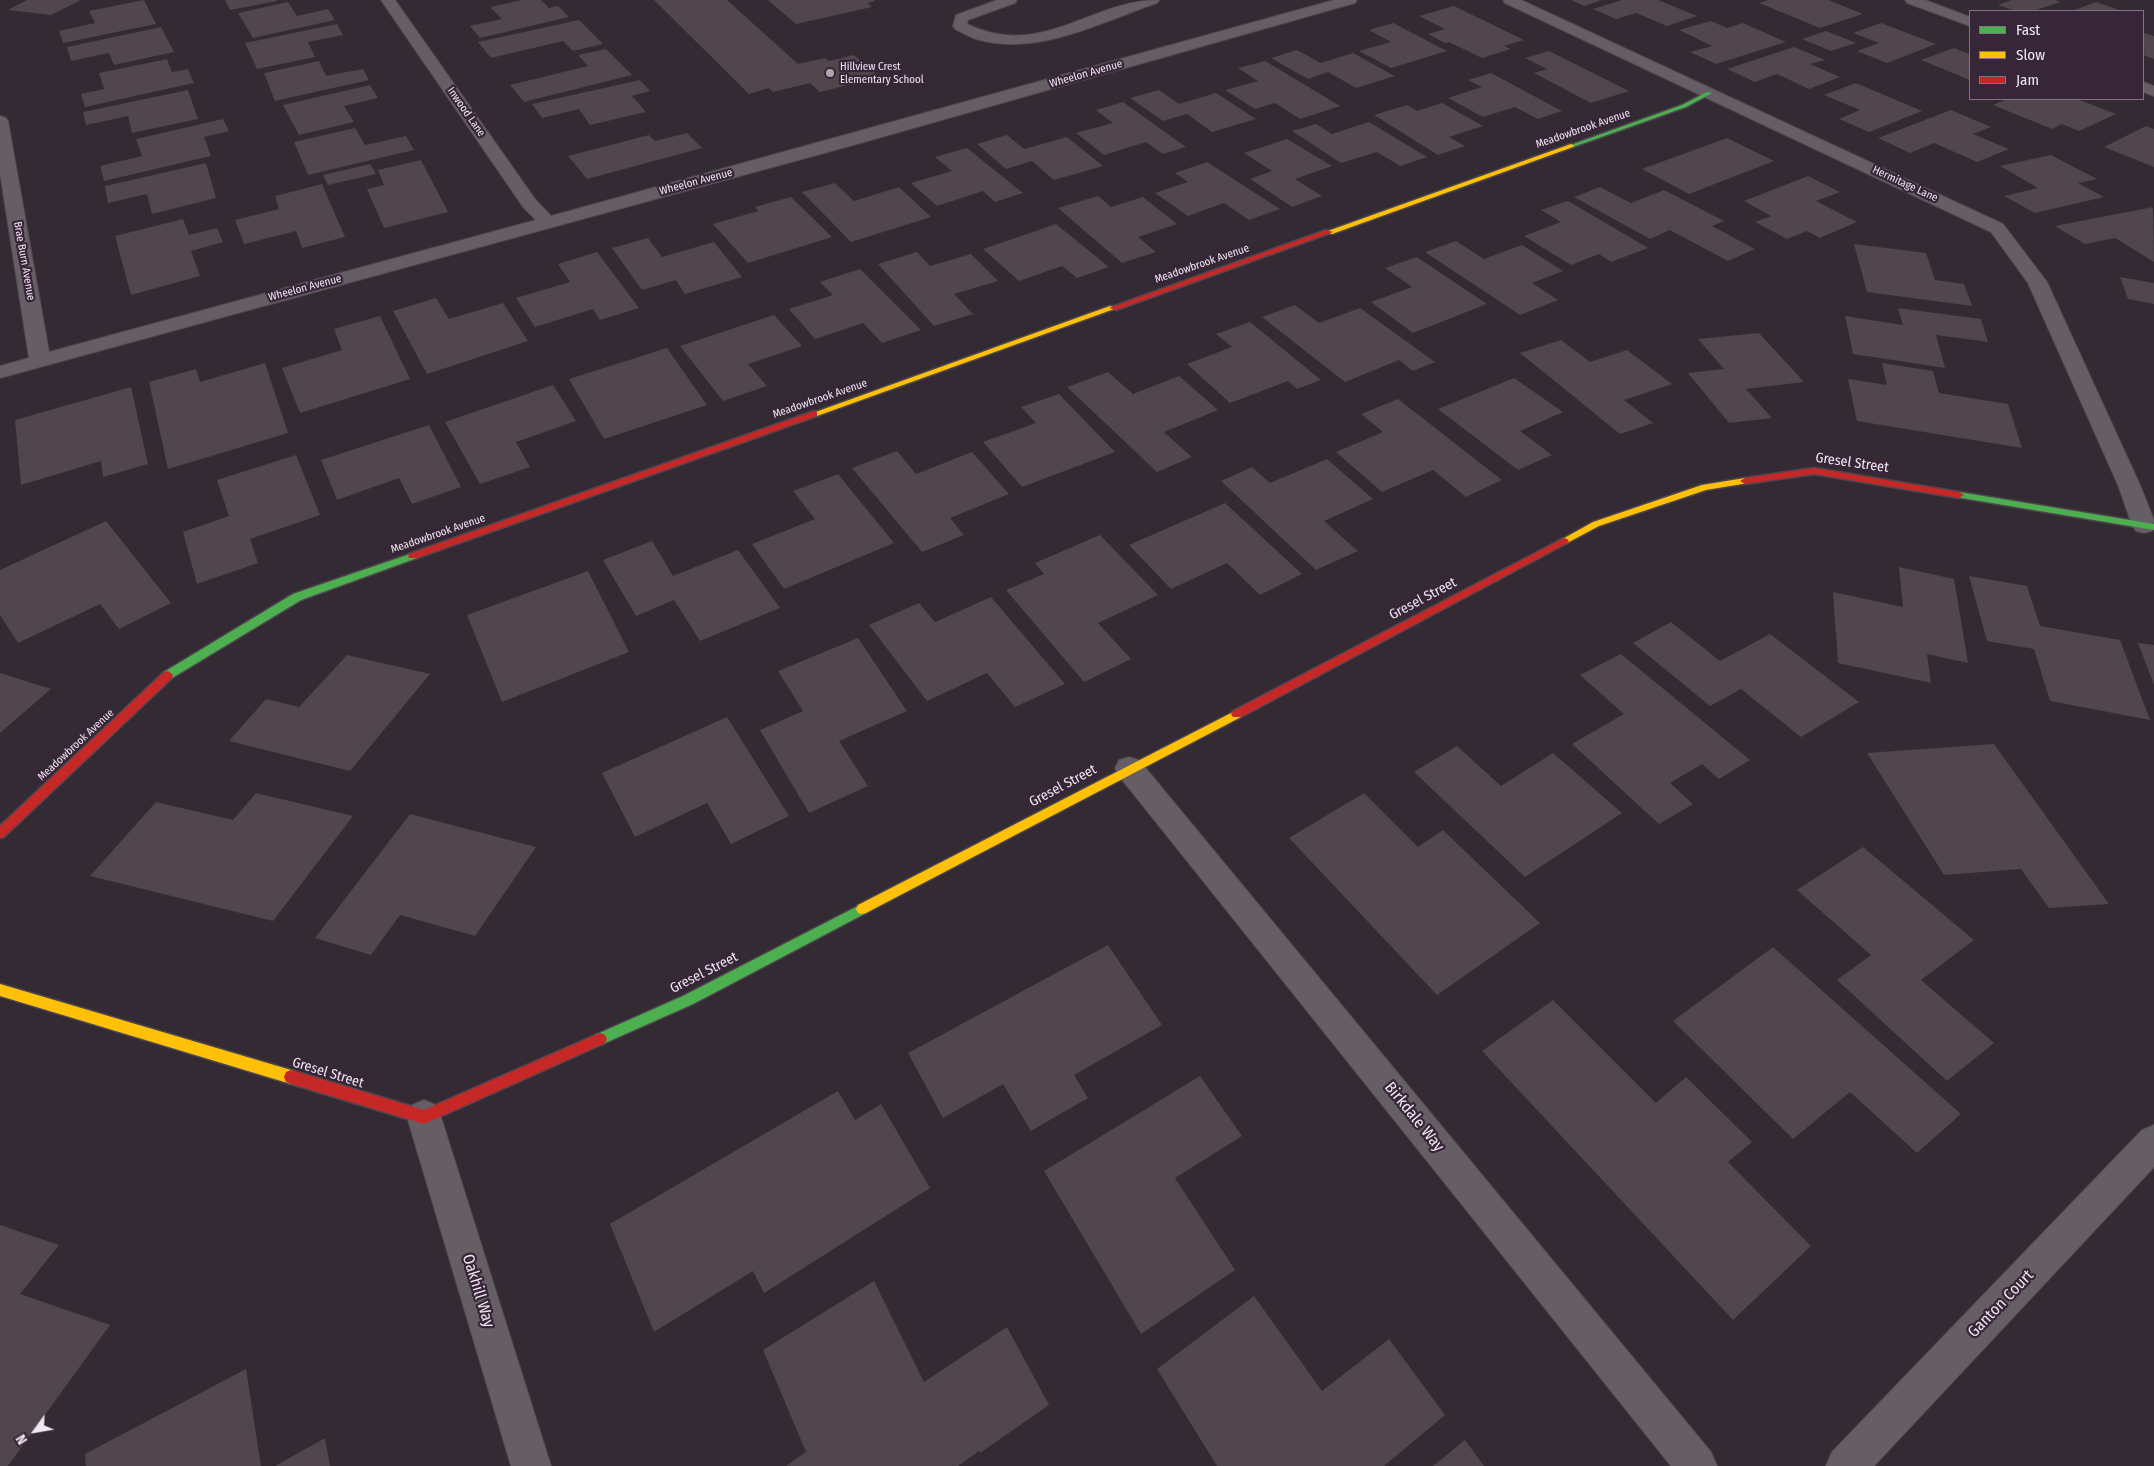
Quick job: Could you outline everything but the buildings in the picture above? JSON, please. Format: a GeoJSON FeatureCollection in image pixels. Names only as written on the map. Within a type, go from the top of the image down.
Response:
{"type":"FeatureCollection","features":[{"type":"Feature","properties":{"kind":"street","name":"Inwood Lane"},"geometry":{"type":"LineString","coordinates":[[388,0],[530,203],[547,222]]}},
{"type":"Feature","properties":{"kind":"street"},"geometry":{"type":"LineString","coordinates":[[1010,0],[961,18],[960,26],[970,33],[988,40],[1014,42],[1041,38],[1152,0]]}},
{"type":"Feature","properties":{"kind":"street","name":"Wheelon Avenue"},"geometry":{"type":"LineString","coordinates":[[40,361],[844,142],[1350,0]]}},
{"type":"Feature","properties":{"kind":"street","name":"Hermitage Lane"},"geometry":{"type":"LineString","coordinates":[[1510,0],[1997,228],[2037,282],[2149,526]]}},
{"type":"Feature","properties":{"kind":"street"},"geometry":{"type":"LineString","coordinates":[[1912,0],[1969,22]]}},
{"type":"Feature","properties":{"kind":"street","name":"Meadowbrook Avenue"},"geometry":{"type":"LineString","coordinates":[[0,833],[173,671],[297,597],[1684,106],[1709,93]]}},
{"type":"Feature","properties":{"kind":"street","name":"Brae Burn Avenue"},"geometry":{"type":"LineString","coordinates":[[0,121],[40,361]]}},
{"type":"Feature","properties":{"kind":"street"},"geometry":{"type":"LineString","coordinates":[[0,372],[40,361]]}},
{"type":"Feature","properties":{"kind":"street","name":"Gresel Street"},"geometry":{"type":"LineString","coordinates":[[0,990],[424,1117],[688,1000],[1596,524],[1705,487],[1814,471],[2149,526]]}},
{"type":"Feature","properties":{"kind":"street","name":"Birkdale Way"},"geometry":{"type":"LineString","coordinates":[[1129,768],[1697,1466]]}},
{"type":"Feature","properties":{"kind":"street","name":"Oakhill Way"},"geometry":{"type":"LineString","coordinates":[[424,1117],[531,1466]]}},
{"type":"Feature","properties":{"kind":"street","name":"Ganton Court"},"geometry":{"type":"LineString","coordinates":[[1846,1466],[2154,1142]]}},
{"type":"Feature","properties":{"kind":"traffic: fast"},"geometry":{"type":"LineString","coordinates":[[1571,146],[1684,106],[1709,93]]}},
{"type":"Feature","properties":{"kind":"traffic: fast"},"geometry":{"type":"LineString","coordinates":[[1959,495],[2154,527]]}},
{"type":"Feature","properties":{"kind":"traffic: fast"},"geometry":{"type":"LineString","coordinates":[[168,675],[297,597],[413,556]]}},
{"type":"Feature","properties":{"kind":"traffic: fast"},"geometry":{"type":"LineString","coordinates":[[600,1039],[688,1000],[862,909]]}},
{"type":"Feature","properties":{"kind":"traffic: slow"},"geometry":{"type":"LineString","coordinates":[[1329,232],[1571,146]]}},
{"type":"Feature","properties":{"kind":"traffic: slow"},"geometry":{"type":"LineString","coordinates":[[814,414],[1113,308]]}},
{"type":"Feature","properties":{"kind":"traffic: slow"},"geometry":{"type":"LineString","coordinates":[[1564,541],[1596,524],[1705,487],[1745,481]]}},
{"type":"Feature","properties":{"kind":"traffic: slow"},"geometry":{"type":"LineString","coordinates":[[862,909],[1237,714]]}},
{"type":"Feature","properties":{"kind":"traffic: slow"},"geometry":{"type":"LineString","coordinates":[[0,990],[291,1077]]}},
{"type":"Feature","properties":{"kind":"traffic: jam"},"geometry":{"type":"LineString","coordinates":[[1113,308],[1329,232]]}},
{"type":"Feature","properties":{"kind":"traffic: jam"},"geometry":{"type":"LineString","coordinates":[[413,556],[814,414]]}},
{"type":"Feature","properties":{"kind":"traffic: jam"},"geometry":{"type":"LineString","coordinates":[[1745,481],[1814,471],[1959,495]]}},
{"type":"Feature","properties":{"kind":"traffic: jam"},"geometry":{"type":"LineString","coordinates":[[1237,714],[1564,541]]}},
{"type":"Feature","properties":{"kind":"traffic: jam"},"geometry":{"type":"LineString","coordinates":[[0,833],[168,675]]}},
{"type":"Feature","properties":{"kind":"traffic: jam"},"geometry":{"type":"LineString","coordinates":[[291,1077],[424,1117],[600,1039]]}},
{"type":"Feature","properties":{"kind":"place","name":"Hillview Crest Elementary School"},"geometry":{"type":"Point","coordinates":[830,73]}}]}
